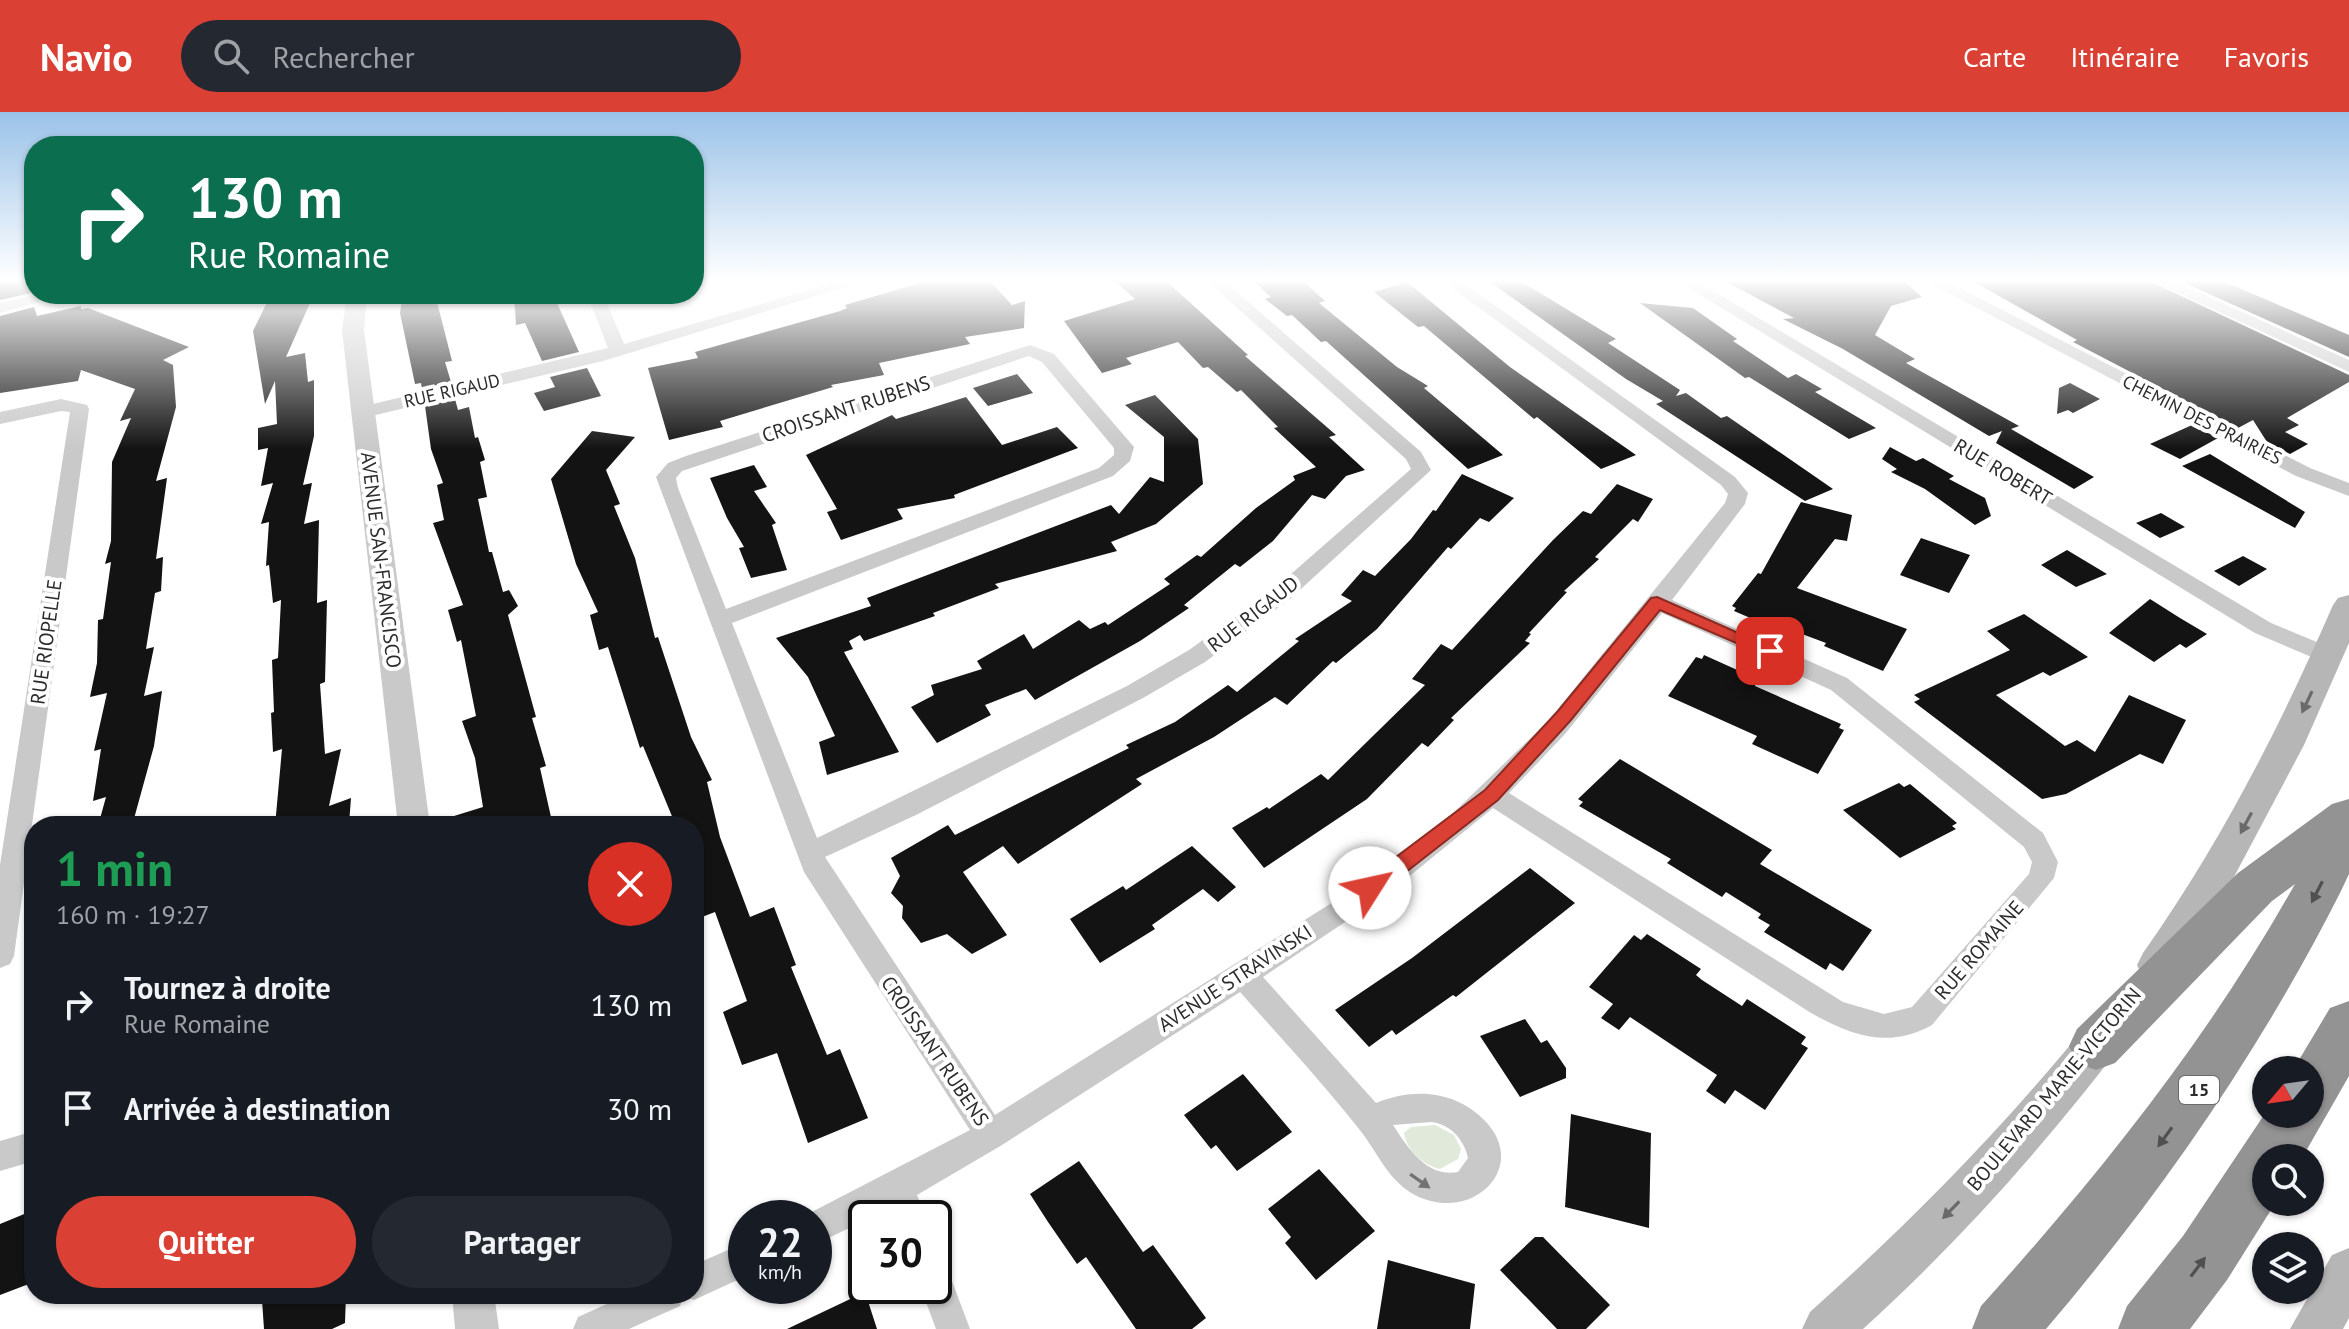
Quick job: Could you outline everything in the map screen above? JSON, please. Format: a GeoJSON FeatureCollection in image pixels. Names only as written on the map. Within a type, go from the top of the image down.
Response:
{"type":"FeatureCollection","features":[{"type":"Feature","properties":{"kind":"highway"},"geometry":{"type":"LineString","coordinates":[[2096,1046],[2255,887],[2349,819]]}},
{"type":"Feature","properties":{"kind":"highway","name":"15"},"geometry":{"type":"LineString","coordinates":[[2004,1329],[2121,1194],[2209,1076],[2282,959],[2349,819]]}},
{"type":"Feature","properties":{"kind":"highway"},"geometry":{"type":"LineString","coordinates":[[2324,1069],[2349,1025]]}},
{"type":"Feature","properties":{"kind":"highway"},"geometry":{"type":"LineString","coordinates":[[2150,1329],[2205,1258],[2252,1186]]}},
{"type":"Feature","properties":{"kind":"main road","name":"BOULEVARD MARIE-VICTORIN"},"geometry":{"type":"LineString","coordinates":[[1827,1329],[1882,1280],[1969,1191],[2096,1046],[2171,945],[2228,854],[2293,733],[2349,605]]}},
{"type":"Feature","properties":{"kind":"main road"},"geometry":{"type":"LineString","coordinates":[[2315,1329],[2349,1272]]}},
{"type":"Feature","properties":{"kind":"street","name":"AVENUE SAN-FRANCISCO"},"geometry":{"type":"LineString","coordinates":[[354,336],[413,816]]}},
{"type":"Feature","properties":{"kind":"street"},"geometry":{"type":"LineString","coordinates":[[612,336],[618,351]]}},
{"type":"Feature","properties":{"kind":"street","name":"RUE RIGAUD"},"geometry":{"type":"LineString","coordinates":[[363,412],[670,336]]}},
{"type":"Feature","properties":{"kind":"street","name":"RUE RIGAUD"},"geometry":{"type":"LineString","coordinates":[[809,853],[907,808],[1184,665],[1283,593],[1421,470],[1414,456],[1277,336]]}},
{"type":"Feature","properties":{"kind":"street","name":"AVENUE STRAVINSKI"},"geometry":{"type":"LineString","coordinates":[[909,1200],[991,1135],[1243,975],[1427,847],[1492,795],[1564,716],[1735,504],[1736,489],[1526,336]]}},
{"type":"Feature","properties":{"kind":"street","name":"RUE ROBERT"},"geometry":{"type":"LineString","coordinates":[[1777,336],[2263,628],[2328,656]]}},
{"type":"Feature","properties":{"kind":"street","name":"CHEMIN DES PRAIRIES"},"geometry":{"type":"LineString","coordinates":[[2040,336],[2303,472],[2349,490]]}},
{"type":"Feature","properties":{"kind":"street"},"geometry":{"type":"LineString","coordinates":[[2281,336],[2349,367]]}},
{"type":"Feature","properties":{"kind":"street","name":"CROISSANT RUBENS"},"geometry":{"type":"LineString","coordinates":[[718,620],[1106,472],[1123,457],[1124,447],[1048,358],[1030,350],[682,464],[670,470],[666,482],[718,620],[809,853],[827,889],[991,1135]]}},
{"type":"Feature","properties":{"kind":"street","name":"RUE RIOPELLE"},"geometry":{"type":"LineString","coordinates":[[0,418],[61,405],[80,409],[0,956]]}},
{"type":"Feature","properties":{"kind":"street","name":"RUE ROMAINE"},"geometry":{"type":"LineString","coordinates":[[1492,795],[1821,1004],[1844,1017],[1880,1028],[1909,1025],[1922,1016],[2041,878],[2045,862],[2034,840],[1854,696],[1808,667],[1657,602]]}},
{"type":"Feature","properties":{"kind":"street"},"geometry":{"type":"LineString","coordinates":[[1243,975],[1372,1121]]}},
{"type":"Feature","properties":{"kind":"street"},"geometry":{"type":"LineString","coordinates":[[0,1156],[24,1149]]}},
{"type":"Feature","properties":{"kind":"street"},"geometry":{"type":"LineString","coordinates":[[704,1278],[728,1267]]}},
{"type":"Feature","properties":{"kind":"street"},"geometry":{"type":"LineString","coordinates":[[474,1304],[477,1329]]}},
{"type":"Feature","properties":{"kind":"street"},"geometry":{"type":"LineString","coordinates":[[590,1329],[646,1304]]}},
{"type":"Feature","properties":{"kind":"street"},"geometry":{"type":"LineString","coordinates":[[944,1304],[953,1329]]}},
{"type":"Feature","properties":{"kind":"green space"},"geometry":{"type":"Polygon","coordinates":[[[1435,1125],[1454,1135],[1461,1149],[1458,1159],[1440,1169],[1417,1156],[1408,1146],[1404,1133],[1411,1127],[1435,1125]]]}},
{"type":"Feature","properties":{"kind":"building"},"geometry":{"type":"Polygon","coordinates":[[[0,336],[160,336],[189,347],[163,360],[173,365],[176,407],[156,481],[167,478],[156,559],[163,557],[161,591],[155,593],[146,649],[154,647],[144,696],[162,691],[154,746],[135,816],[101,816],[106,797],[93,801],[101,749],[94,751],[107,693],[90,697],[97,663],[98,620],[103,619],[111,562],[105,564],[111,541],[112,462],[131,418],[120,421],[135,389],[81,370],[78,381],[0,393],[0,336]]]}},
{"type":"Feature","properties":{"kind":"building"},"geometry":{"type":"Polygon","coordinates":[[[254,336],[295,336],[286,357],[305,353],[308,382],[314,380],[314,436],[303,485],[312,483],[304,524],[319,520],[317,603],[327,600],[325,682],[320,684],[325,754],[341,749],[329,806],[351,798],[350,816],[276,816],[282,749],[273,752],[272,660],[278,658],[281,600],[273,603],[269,565],[266,566],[269,522],[261,524],[273,483],[261,486],[268,448],[258,450],[258,428],[277,424],[275,381],[265,404],[254,336]]]}},
{"type":"Feature","properties":{"kind":"building"},"geometry":{"type":"Polygon","coordinates":[[[405,336],[446,336],[452,361],[445,362],[451,382],[422,389],[421,383],[415,384],[405,336]]]}},
{"type":"Feature","properties":{"kind":"building"},"geometry":{"type":"Polygon","coordinates":[[[531,336],[572,336],[579,352],[542,361],[531,336]]]}},
{"type":"Feature","properties":{"kind":"building"},"geometry":{"type":"Polygon","coordinates":[[[752,336],[973,336],[965,337],[970,344],[879,363],[884,375],[831,385],[833,387],[720,421],[723,427],[669,440],[648,368],[698,358],[695,352],[752,336]]]}},
{"type":"Feature","properties":{"kind":"building"},"geometry":{"type":"Polygon","coordinates":[[[1075,336],[1227,336],[1248,355],[1245,356],[1336,435],[1329,437],[1365,470],[1346,476],[1325,499],[1312,495],[1273,541],[1240,567],[1235,564],[1184,605],[1189,608],[1140,641],[1035,700],[1026,689],[985,705],[991,715],[937,743],[911,707],[934,695],[931,685],[982,669],[977,661],[1024,634],[1033,649],[1079,620],[1090,629],[1105,622],[1108,625],[1170,584],[1164,579],[1197,555],[1201,557],[1256,508],[1295,480],[1293,476],[1316,467],[1274,428],[1278,427],[1241,390],[1237,392],[1208,367],[1203,368],[1178,342],[1126,358],[1132,364],[1102,373],[1075,336]]]}},
{"type":"Feature","properties":{"kind":"building"},"geometry":{"type":"Polygon","coordinates":[[[1314,336],[1359,336],[1397,367],[1428,386],[1424,388],[1503,455],[1468,469],[1326,341],[1321,342],[1314,336]]]}},
{"type":"Feature","properties":{"kind":"building"},"geometry":{"type":"Polygon","coordinates":[[[1436,336],[1472,336],[1510,367],[1636,455],[1601,469],[1537,417],[1534,419],[1436,336]]]}},
{"type":"Feature","properties":{"kind":"building"},"geometry":{"type":"Polygon","coordinates":[[[1566,336],[1611,336],[1616,339],[1608,343],[1680,390],[1676,396],[1686,393],[1721,418],[1727,416],[1833,489],[1805,501],[1656,404],[1663,401],[1566,336]]]}},
{"type":"Feature","properties":{"kind":"building"},"geometry":{"type":"Polygon","coordinates":[[[1686,336],[1732,336],[1737,339],[1733,341],[1788,378],[1796,374],[1822,389],[1815,392],[1876,428],[1849,439],[1749,377],[1745,378],[1686,336]]]}},
{"type":"Feature","properties":{"kind":"building"},"geometry":{"type":"Polygon","coordinates":[[[1817,336],[1876,336],[1915,359],[1906,363],[2019,426],[2011,429],[2094,477],[2074,489],[1996,443],[2002,431],[1989,436],[1817,336]]]}},
{"type":"Feature","properties":{"kind":"building"},"geometry":{"type":"Polygon","coordinates":[[[2070,336],[2266,336],[2349,375],[2349,382],[2287,418],[2299,425],[2285,432],[2308,444],[2290,454],[2267,442],[2253,420],[2238,428],[2073,342],[2077,340],[2070,336]]]}},
{"type":"Feature","properties":{"kind":"building"},"geometry":{"type":"Polygon","coordinates":[[[2302,336],[2349,336],[2349,357],[2302,336]]]}},
{"type":"Feature","properties":{"kind":"building"},"geometry":{"type":"Polygon","coordinates":[[[587,368],[601,396],[544,411],[534,393],[555,387],[550,377],[587,368]]]}},
{"type":"Feature","properties":{"kind":"building"},"geometry":{"type":"Polygon","coordinates":[[[1017,374],[1033,393],[988,406],[973,388],[1017,374]]]}},
{"type":"Feature","properties":{"kind":"building"},"geometry":{"type":"Polygon","coordinates":[[[2070,383],[2100,399],[2073,413],[2068,410],[2057,414],[2059,388],[2070,383]]]}},
{"type":"Feature","properties":{"kind":"building"},"geometry":{"type":"Polygon","coordinates":[[[1155,395],[1198,439],[1203,484],[1156,524],[1111,542],[1117,551],[995,584],[999,588],[933,613],[935,616],[864,641],[860,635],[849,641],[853,649],[844,652],[899,752],[827,775],[819,742],[835,736],[808,677],[776,638],[871,606],[867,598],[1111,505],[1119,514],[1150,477],[1164,482],[1164,437],[1125,405],[1155,395]]]}},
{"type":"Feature","properties":{"kind":"building"},"geometry":{"type":"Polygon","coordinates":[[[966,397],[1002,445],[1057,427],[1078,448],[954,495],[955,498],[897,509],[903,519],[841,540],[827,512],[837,509],[806,455],[892,415],[896,419],[966,397]]]}},
{"type":"Feature","properties":{"kind":"building"},"geometry":{"type":"Polygon","coordinates":[[[455,399],[458,410],[469,407],[475,438],[478,437],[485,460],[480,462],[487,497],[478,499],[489,552],[492,552],[503,592],[509,590],[518,606],[508,615],[536,717],[532,718],[546,766],[540,768],[551,816],[454,816],[483,807],[475,758],[462,721],[476,716],[461,640],[457,642],[448,610],[463,605],[433,523],[444,520],[437,485],[443,483],[431,449],[425,406],[455,399]]]}},
{"type":"Feature","properties":{"kind":"building"},"geometry":{"type":"Polygon","coordinates":[[[2192,425],[2218,438],[2180,459],[2150,444],[2192,425]]]}},
{"type":"Feature","properties":{"kind":"building"},"geometry":{"type":"Polygon","coordinates":[[[592,431],[635,437],[606,470],[620,504],[614,506],[635,558],[655,638],[658,637],[691,737],[712,780],[707,782],[720,837],[750,917],[774,907],[796,965],[791,967],[827,1055],[840,1049],[868,1118],[808,1143],[777,1053],[742,1065],[723,1012],[747,1001],[715,912],[704,916],[704,816],[672,816],[643,746],[640,748],[608,647],[599,650],[590,615],[598,612],[576,564],[551,479],[592,431]]]}},
{"type":"Feature","properties":{"kind":"building"},"geometry":{"type":"Polygon","coordinates":[[[1890,447],[1916,461],[1923,458],[1954,476],[1949,479],[1985,498],[1991,516],[1975,525],[1925,489],[1891,472],[1897,469],[1882,459],[1890,447]]]}},
{"type":"Feature","properties":{"kind":"building"},"geometry":{"type":"Polygon","coordinates":[[[2210,454],[2305,512],[2295,528],[2182,466],[2210,454]]]}},
{"type":"Feature","properties":{"kind":"building"},"geometry":{"type":"Polygon","coordinates":[[[754,465],[767,487],[754,491],[776,523],[772,525],[787,570],[751,578],[739,548],[744,547],[727,518],[710,478],[754,465]]]}},
{"type":"Feature","properties":{"kind":"building"},"geometry":{"type":"Polygon","coordinates":[[[1462,474],[1514,498],[1489,522],[1480,518],[1451,549],[1448,547],[1377,629],[1336,663],[1333,661],[1287,705],[1275,697],[1214,737],[1136,779],[1142,784],[1018,864],[1003,846],[963,872],[1007,935],[972,954],[947,934],[921,943],[902,918],[903,906],[891,893],[900,876],[891,858],[948,825],[955,835],[1129,748],[1126,745],[1175,722],[1228,685],[1237,692],[1299,641],[1295,639],[1352,601],[1341,595],[1363,570],[1375,576],[1411,539],[1433,510],[1436,511],[1462,474]]]}},
{"type":"Feature","properties":{"kind":"building"},"geometry":{"type":"Polygon","coordinates":[[[1617,484],[1653,499],[1638,522],[1633,519],[1595,557],[1599,559],[1564,591],[1567,592],[1529,633],[1525,641],[1530,643],[1451,718],[1454,720],[1428,747],[1422,743],[1367,799],[1264,868],[1232,828],[1267,807],[1269,809],[1321,774],[1328,780],[1425,685],[1412,679],[1441,644],[1452,650],[1553,540],[1583,511],[1591,514],[1617,484]]]}},
{"type":"Feature","properties":{"kind":"building"},"geometry":{"type":"Polygon","coordinates":[[[1801,502],[1852,515],[1847,541],[1835,539],[1797,588],[1907,629],[1883,671],[1824,646],[1826,643],[1786,628],[1783,632],[1734,611],[1736,608],[1732,606],[1758,573],[1761,574],[1801,502]]]}},
{"type":"Feature","properties":{"kind":"building"},"geometry":{"type":"Polygon","coordinates":[[[2161,513],[2185,527],[2160,538],[2136,523],[2161,513]]]}},
{"type":"Feature","properties":{"kind":"building"},"geometry":{"type":"Polygon","coordinates":[[[1921,538],[1970,555],[1949,593],[1900,575],[1921,538]]]}},
{"type":"Feature","properties":{"kind":"building"},"geometry":{"type":"Polygon","coordinates":[[[2067,550],[2107,574],[2076,587],[2041,565],[2067,550]]]}},
{"type":"Feature","properties":{"kind":"building"},"geometry":{"type":"Polygon","coordinates":[[[2243,556],[2267,569],[2239,586],[2214,571],[2243,556]]]}},
{"type":"Feature","properties":{"kind":"building"},"geometry":{"type":"Polygon","coordinates":[[[2150,599],[2207,634],[2186,648],[2180,644],[2154,662],[2109,633],[2150,599]]]}},
{"type":"Feature","properties":{"kind":"building"},"geometry":{"type":"Polygon","coordinates":[[[2024,614],[2088,657],[2050,676],[2043,672],[1996,695],[2065,746],[2077,740],[2095,752],[2129,695],[2186,720],[2163,764],[2140,754],[2066,794],[2042,799],[1914,702],[1920,699],[1914,695],[2010,650],[1987,631],[2024,614]]]}},
{"type":"Feature","properties":{"kind":"building"},"geometry":{"type":"Polygon","coordinates":[[[1704,655],[1755,678],[1755,686],[1841,724],[1839,728],[1844,730],[1818,774],[1752,744],[1757,736],[1668,696],[1696,657],[1702,659],[1704,655]]]}},
{"type":"Feature","properties":{"kind":"building"},"geometry":{"type":"Polygon","coordinates":[[[1620,759],[1772,850],[1760,864],[1872,930],[1843,971],[1830,963],[1826,970],[1764,932],[1770,925],[1758,918],[1761,914],[1726,892],[1722,897],[1667,863],[1671,859],[1579,806],[1583,802],[1578,799],[1620,759]]]}},
{"type":"Feature","properties":{"kind":"building"},"geometry":{"type":"Polygon","coordinates":[[[1899,783],[1904,787],[1910,784],[1957,823],[1952,826],[1956,829],[1900,858],[1843,810],[1899,783]]]}},
{"type":"Feature","properties":{"kind":"building"},"geometry":{"type":"Polygon","coordinates":[[[1192,846],[1236,887],[1218,902],[1203,889],[1152,925],[1155,929],[1100,963],[1070,919],[1123,886],[1126,890],[1192,846]]]}},
{"type":"Feature","properties":{"kind":"building"},"geometry":{"type":"Polygon","coordinates":[[[1530,868],[1575,903],[1456,997],[1453,995],[1396,1035],[1392,1030],[1369,1047],[1335,1010],[1412,958],[1530,868]]]}},
{"type":"Feature","properties":{"kind":"building"},"geometry":{"type":"Polygon","coordinates":[[[1647,934],[1701,969],[1696,975],[1742,1006],[1747,999],[1806,1037],[1801,1044],[1808,1048],[1765,1110],[1735,1090],[1725,1104],[1706,1091],[1717,1075],[1630,1017],[1619,1030],[1601,1018],[1613,1004],[1589,987],[1634,935],[1641,940],[1647,934]]]}},
{"type":"Feature","properties":{"kind":"building"},"geometry":{"type":"Polygon","coordinates":[[[1525,1019],[1541,1043],[1547,1040],[1566,1068],[1566,1078],[1520,1097],[1480,1036],[1525,1019]]]}},
{"type":"Feature","properties":{"kind":"building"},"geometry":{"type":"Polygon","coordinates":[[[1243,1074],[1292,1132],[1237,1171],[1216,1145],[1211,1149],[1184,1115],[1243,1074]]]}},
{"type":"Feature","properties":{"kind":"building"},"geometry":{"type":"Polygon","coordinates":[[[1571,1114],[1651,1133],[1649,1228],[1565,1207],[1571,1114]]]}},
{"type":"Feature","properties":{"kind":"building"},"geometry":{"type":"Polygon","coordinates":[[[1079,1161],[1143,1252],[1153,1245],[1206,1318],[1192,1329],[1136,1329],[1086,1257],[1077,1264],[1048,1222],[1030,1194],[1079,1161]]]}},
{"type":"Feature","properties":{"kind":"building"},"geometry":{"type":"Polygon","coordinates":[[[1319,1169],[1375,1231],[1316,1280],[1285,1243],[1291,1237],[1268,1209],[1319,1169]]]}},
{"type":"Feature","properties":{"kind":"building"},"geometry":{"type":"Polygon","coordinates":[[[24,1214],[24,1286],[0,1295],[0,1224],[24,1214]]]}},
{"type":"Feature","properties":{"kind":"building"},"geometry":{"type":"Polygon","coordinates":[[[1535,1237],[1543,1237],[1610,1305],[1586,1329],[1557,1329],[1500,1270],[1535,1237]]]}},
{"type":"Feature","properties":{"kind":"building"},"geometry":{"type":"Polygon","coordinates":[[[1388,1260],[1475,1284],[1470,1329],[1377,1329],[1388,1260]]]}},
{"type":"Feature","properties":{"kind":"building"},"geometry":{"type":"Polygon","coordinates":[[[848,1300],[848,1304],[869,1304],[877,1329],[787,1329],[848,1300]]]}},
{"type":"Feature","properties":{"kind":"building"},"geometry":{"type":"Polygon","coordinates":[[[262,1304],[346,1304],[345,1323],[332,1329],[264,1329],[262,1304]]]}},
{"type":"Feature","properties":{"kind":"route"},"geometry":{"type":"LineString","coordinates":[[1370,888],[1465,819],[1492,795],[1564,716],[1657,602],[1770,651]]}}]}
